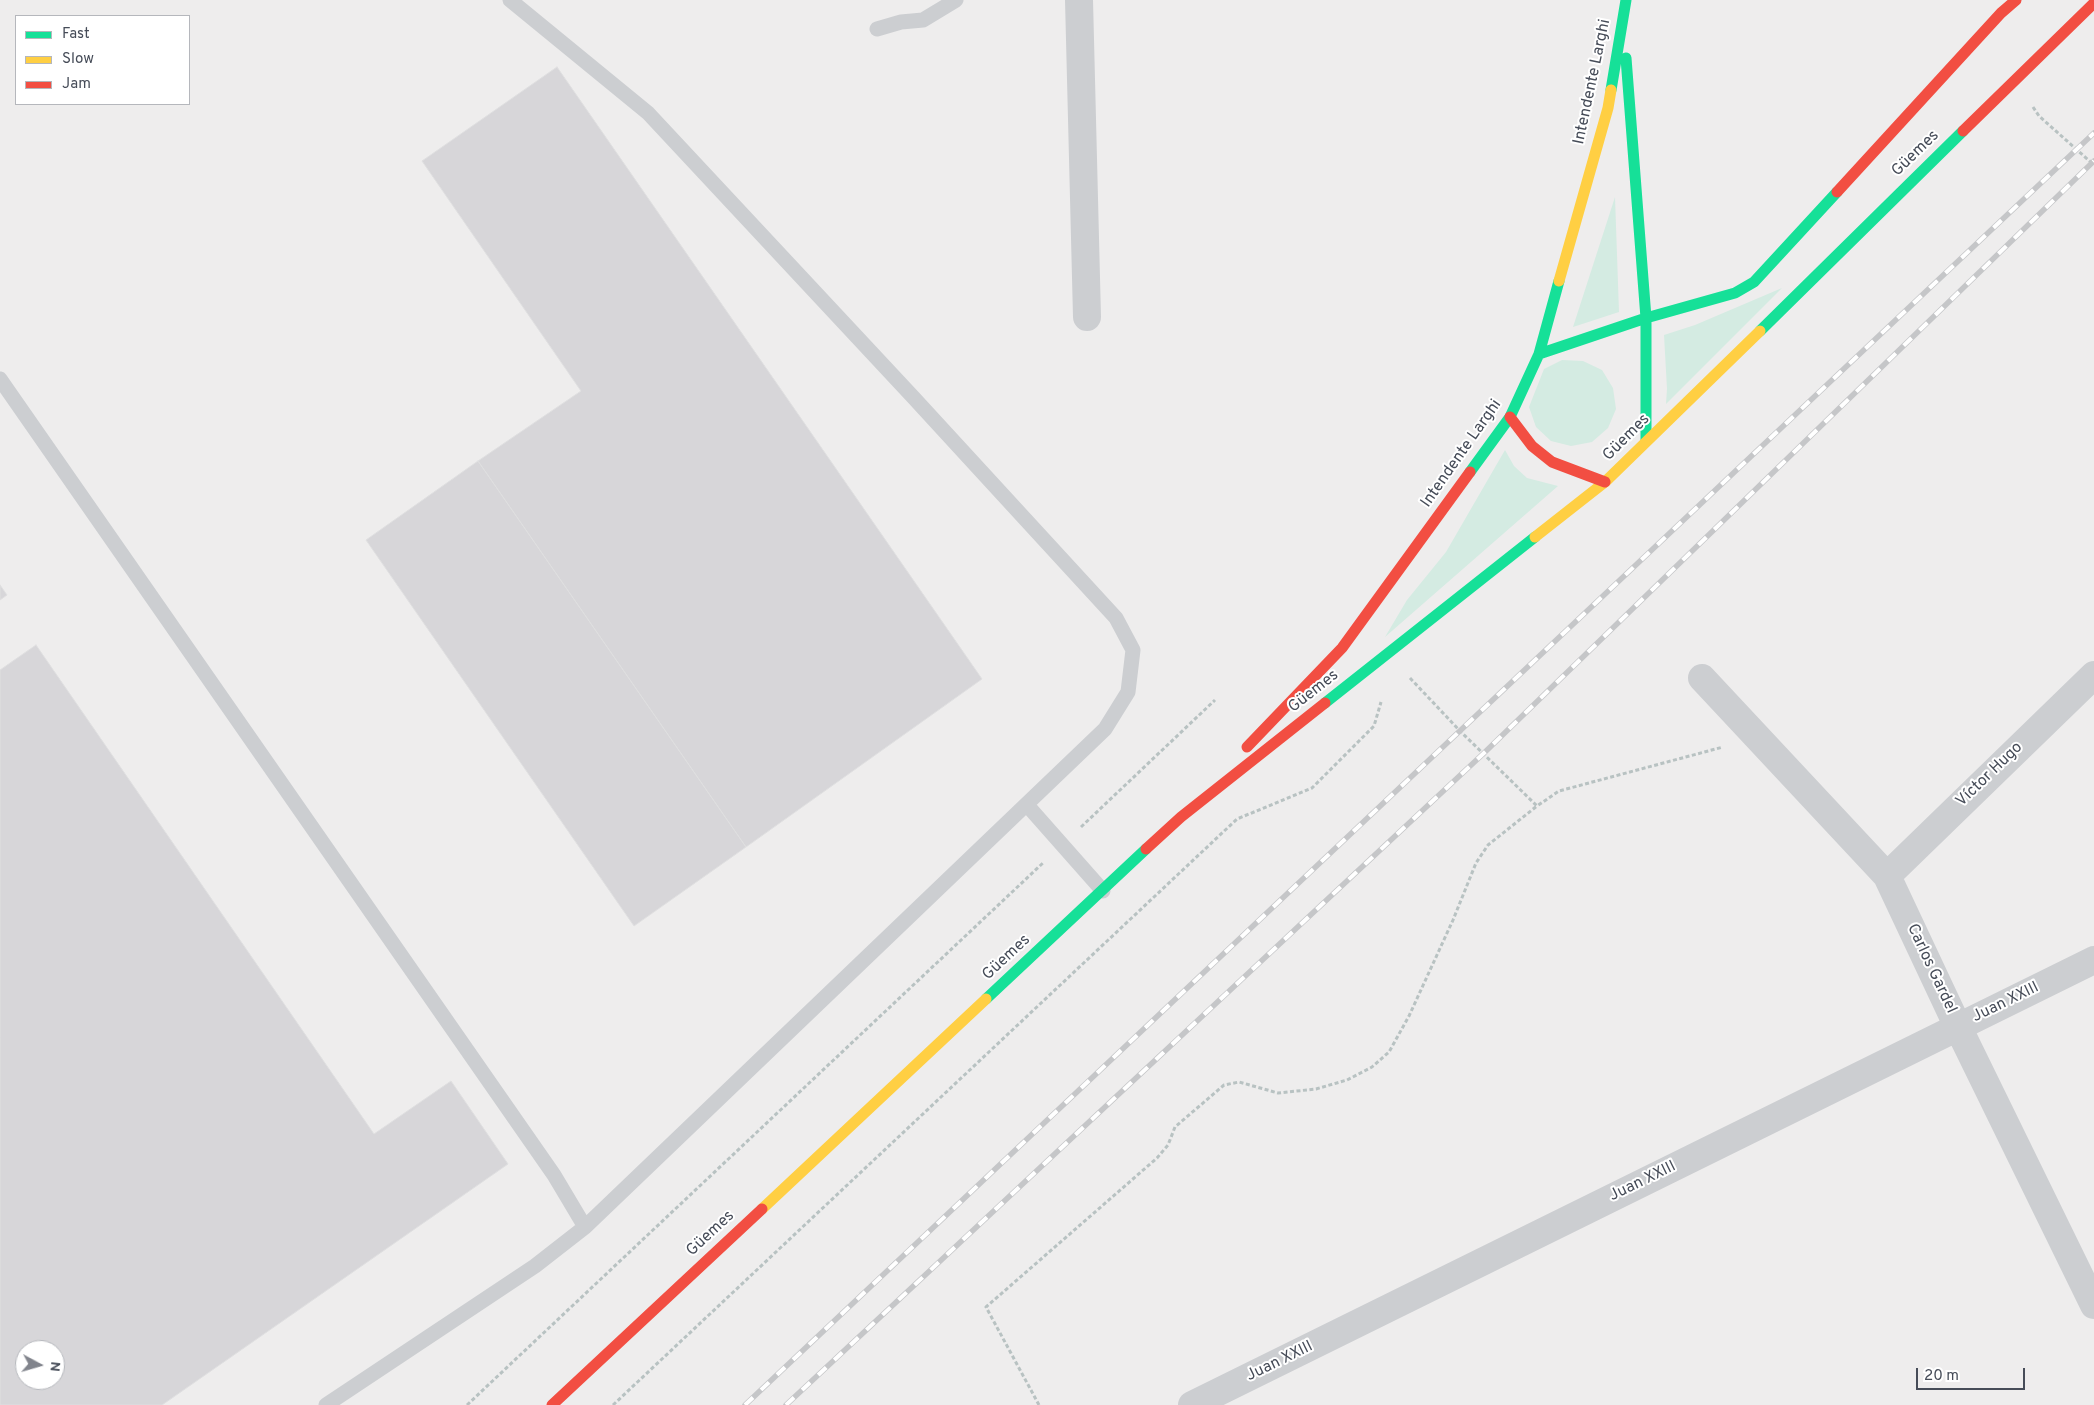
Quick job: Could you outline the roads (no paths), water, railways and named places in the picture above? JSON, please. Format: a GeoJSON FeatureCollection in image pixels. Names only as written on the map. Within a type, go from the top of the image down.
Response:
{"type":"FeatureCollection","features":[{"type":"Feature","properties":{"kind":"main road","name":"Intendente Larghi"},"geometry":{"type":"LineString","coordinates":[[1181,817],[1342,648],[1510,417],[1540,354],[1608,108],[1626,0]]}},
{"type":"Feature","properties":{"kind":"main road","name":"Güemes"},"geometry":{"type":"LineString","coordinates":[[1540,354],[1646,318],[1719,299],[1735,293],[1754,282],[1994,20],[2016,0]]}},
{"type":"Feature","properties":{"kind":"main road","name":"Güemes"},"geometry":{"type":"LineString","coordinates":[[552,1405],[1181,817],[1605,482],[2094,3]]}},
{"type":"Feature","properties":{"kind":"main road"},"geometry":{"type":"LineString","coordinates":[[1623,25],[1646,318],[1646,441]]}},
{"type":"Feature","properties":{"kind":"main road"},"geometry":{"type":"LineString","coordinates":[[1510,417],[1532,446],[1552,462],[1605,482]]}},
{"type":"Feature","properties":{"kind":"street"},"geometry":{"type":"LineString","coordinates":[[1079,0],[1087,317]]}},
{"type":"Feature","properties":{"kind":"street","name":"Víctor Hugo"},"geometry":{"type":"LineString","coordinates":[[1887,876],[2094,675]]}},
{"type":"Feature","properties":{"kind":"street","name":"Carlos Gardel"},"geometry":{"type":"LineString","coordinates":[[1702,678],[1887,876],[1958,1027],[2094,1305]]}},
{"type":"Feature","properties":{"kind":"street","name":"Juan XXIII"},"geometry":{"type":"LineString","coordinates":[[1201,1403],[2094,960]]}},
{"type":"Feature","properties":{"kind":"lane"},"geometry":{"type":"LineString","coordinates":[[326,1405],[535,1266],[585,1227],[1105,729],[1128,692],[1133,650],[1116,618],[648,113],[510,0]]}},
{"type":"Feature","properties":{"kind":"lane"},"geometry":{"type":"LineString","coordinates":[[877,29],[901,22],[923,20],[956,0]]}},
{"type":"Feature","properties":{"kind":"lane"},"geometry":{"type":"LineString","coordinates":[[0,379],[554,1175],[585,1227]]}},
{"type":"Feature","properties":{"kind":"lane"},"geometry":{"type":"LineString","coordinates":[[1026,805],[1102,891]]}},
{"type":"Feature","properties":{"kind":"railway"},"geometry":{"type":"LineString","coordinates":[[745,1405],[2094,133]]}},
{"type":"Feature","properties":{"kind":"railway"},"geometry":{"type":"LineString","coordinates":[[786,1405],[1484,753],[2094,161]]}}]}
